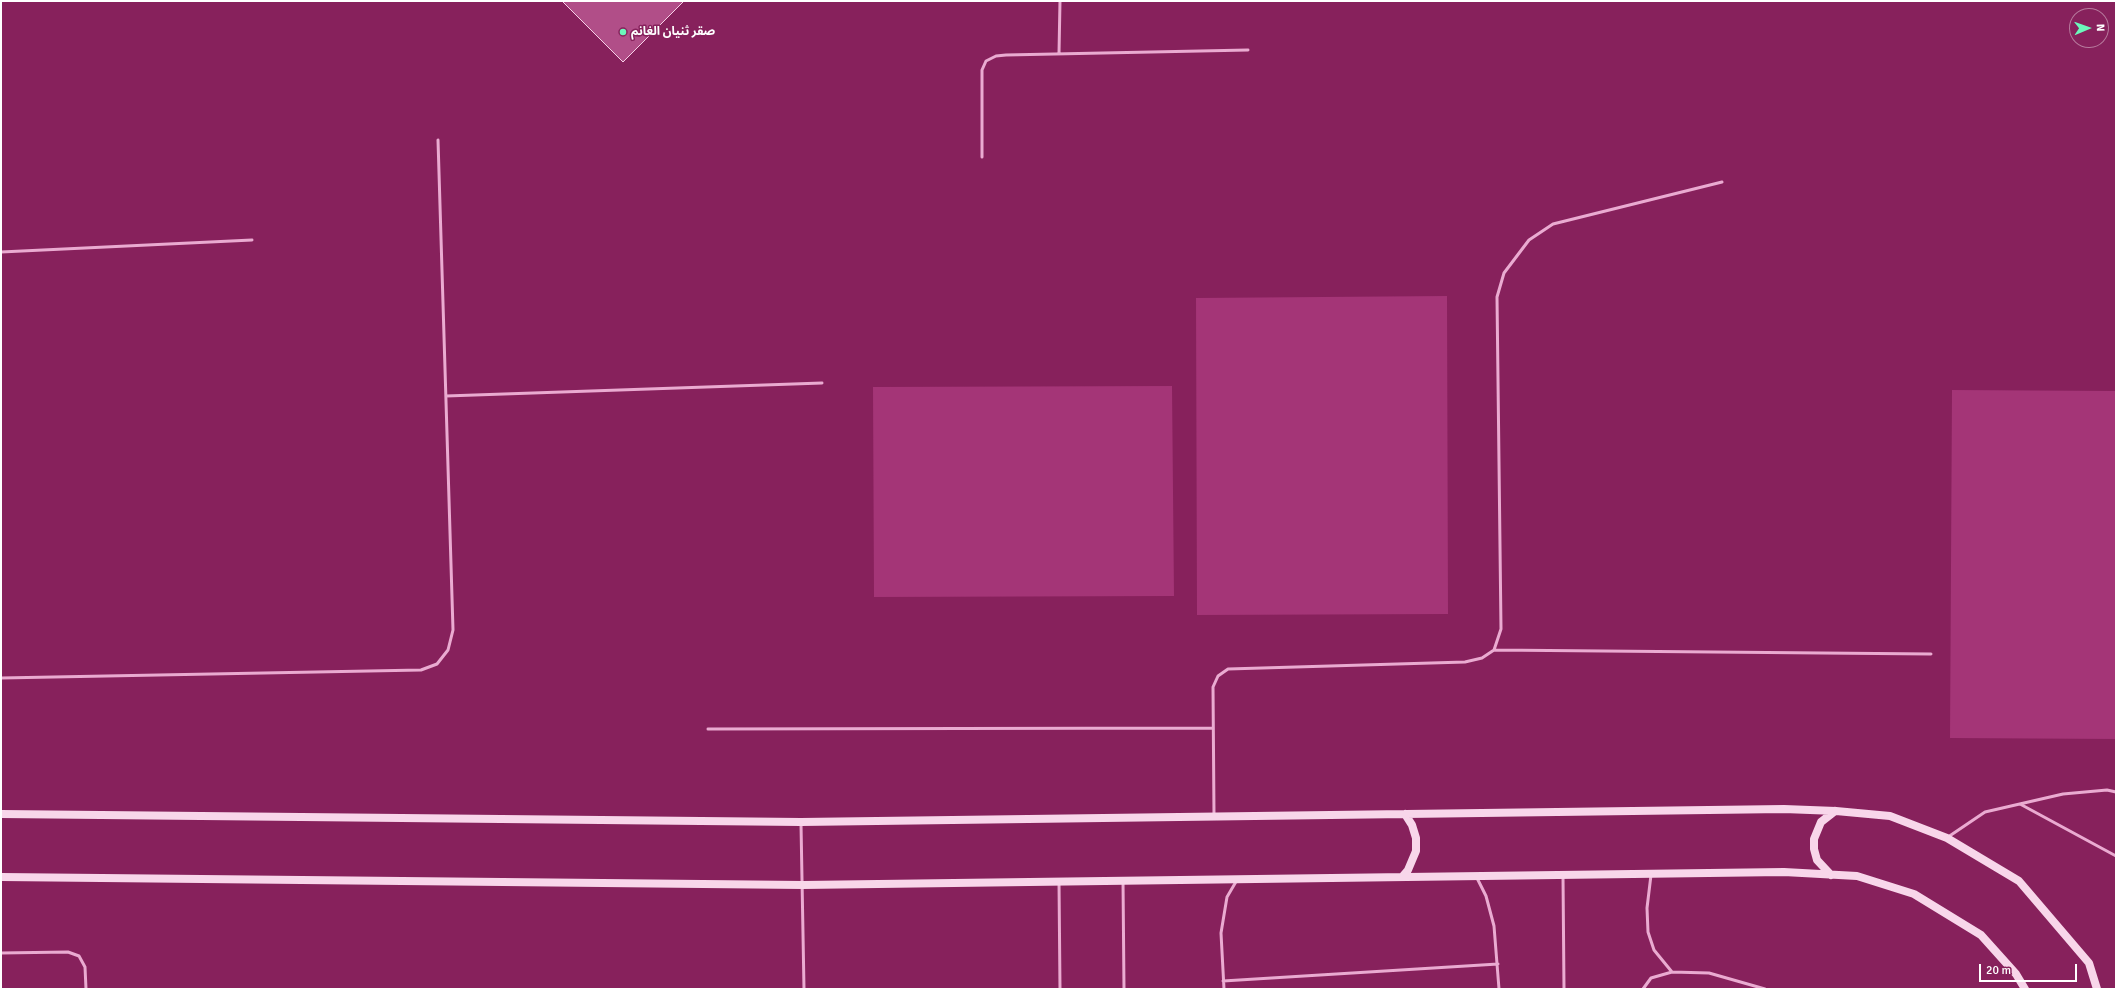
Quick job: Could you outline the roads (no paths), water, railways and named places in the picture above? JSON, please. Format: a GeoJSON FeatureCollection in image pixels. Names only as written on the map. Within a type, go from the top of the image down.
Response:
{"type":"FeatureCollection","features":[{"type":"Feature","properties":{"kind":"street"},"geometry":{"type":"LineString","coordinates":[[1831,875],[1817,860],[1814,849],[1814,839],[1821,822],[1836,810]]}},
{"type":"Feature","properties":{"kind":"street"},"geometry":{"type":"LineString","coordinates":[[1,814],[801,822],[1214,816],[1836,810],[1890,816],[1947,838],[2019,881],[2089,963],[2097,989]]}},
{"type":"Feature","properties":{"kind":"street"},"geometry":{"type":"LineString","coordinates":[[1402,877],[1408,870],[1416,851],[1416,838],[1412,825],[1405,814]]}},
{"type":"Feature","properties":{"kind":"street"},"geometry":{"type":"LineString","coordinates":[[1,877],[803,885],[1239,878],[1784,872],[1857,876],[1914,894],[1981,935],[2016,974],[2025,989]]}},
{"type":"Feature","properties":{"kind":"lane"},"geometry":{"type":"LineString","coordinates":[[1059,53],[1060,1]]}},
{"type":"Feature","properties":{"kind":"lane"},"geometry":{"type":"LineString","coordinates":[[982,157],[982,70],[986,61],[1006,55],[1248,50]]}},
{"type":"Feature","properties":{"kind":"lane"},"geometry":{"type":"LineString","coordinates":[[1,678],[421,670],[437,664],[448,650],[453,630],[438,140]]}},
{"type":"Feature","properties":{"kind":"lane"},"geometry":{"type":"LineString","coordinates":[[1494,650],[1501,629],[1497,297],[1504,273],[1529,240],[1553,224],[1722,182]]}},
{"type":"Feature","properties":{"kind":"lane"},"geometry":{"type":"LineString","coordinates":[[1,252],[252,240]]}},
{"type":"Feature","properties":{"kind":"lane"},"geometry":{"type":"LineString","coordinates":[[446,396],[822,383]]}},
{"type":"Feature","properties":{"kind":"lane"},"geometry":{"type":"LineString","coordinates":[[1214,816],[1213,687],[1218,676],[1228,669],[1465,662],[1482,658],[1494,650],[1931,654]]}},
{"type":"Feature","properties":{"kind":"lane"},"geometry":{"type":"LineString","coordinates":[[708,729],[1213,728]]}},
{"type":"Feature","properties":{"kind":"lane"},"geometry":{"type":"LineString","coordinates":[[1947,838],[1985,812],[2063,794],[2107,790],[2116,792]]}},
{"type":"Feature","properties":{"kind":"lane"},"geometry":{"type":"LineString","coordinates":[[2020,804],[2116,856]]}},
{"type":"Feature","properties":{"kind":"lane"},"geometry":{"type":"LineString","coordinates":[[801,822],[804,989]]}},
{"type":"Feature","properties":{"kind":"lane"},"geometry":{"type":"LineString","coordinates":[[1651,874],[1647,908],[1648,932],[1654,950],[1672,972]]}},
{"type":"Feature","properties":{"kind":"lane"},"geometry":{"type":"LineString","coordinates":[[1563,875],[1564,989]]}},
{"type":"Feature","properties":{"kind":"lane"},"geometry":{"type":"LineString","coordinates":[[1476,876],[1486,896],[1494,926],[1499,989]]}},
{"type":"Feature","properties":{"kind":"lane"},"geometry":{"type":"LineString","coordinates":[[1224,989],[1221,933],[1228,897],[1239,878]]}},
{"type":"Feature","properties":{"kind":"lane"},"geometry":{"type":"LineString","coordinates":[[1123,881],[1124,989]]}},
{"type":"Feature","properties":{"kind":"lane"},"geometry":{"type":"LineString","coordinates":[[1059,882],[1060,989]]}},
{"type":"Feature","properties":{"kind":"lane"},"geometry":{"type":"LineString","coordinates":[[1,952],[68,952],[78,956],[85,967],[86,989]]}},
{"type":"Feature","properties":{"kind":"lane"},"geometry":{"type":"LineString","coordinates":[[1223,980],[1498,964]]}},
{"type":"Feature","properties":{"kind":"lane"},"geometry":{"type":"LineString","coordinates":[[1643,989],[1651,978],[1672,972],[1709,973],[1765,989]]}},
{"type":"Feature","properties":{"kind":"place","name":"صقر ثنيان الغانم"},"geometry":{"type":"Point","coordinates":[623,32]}}]}
